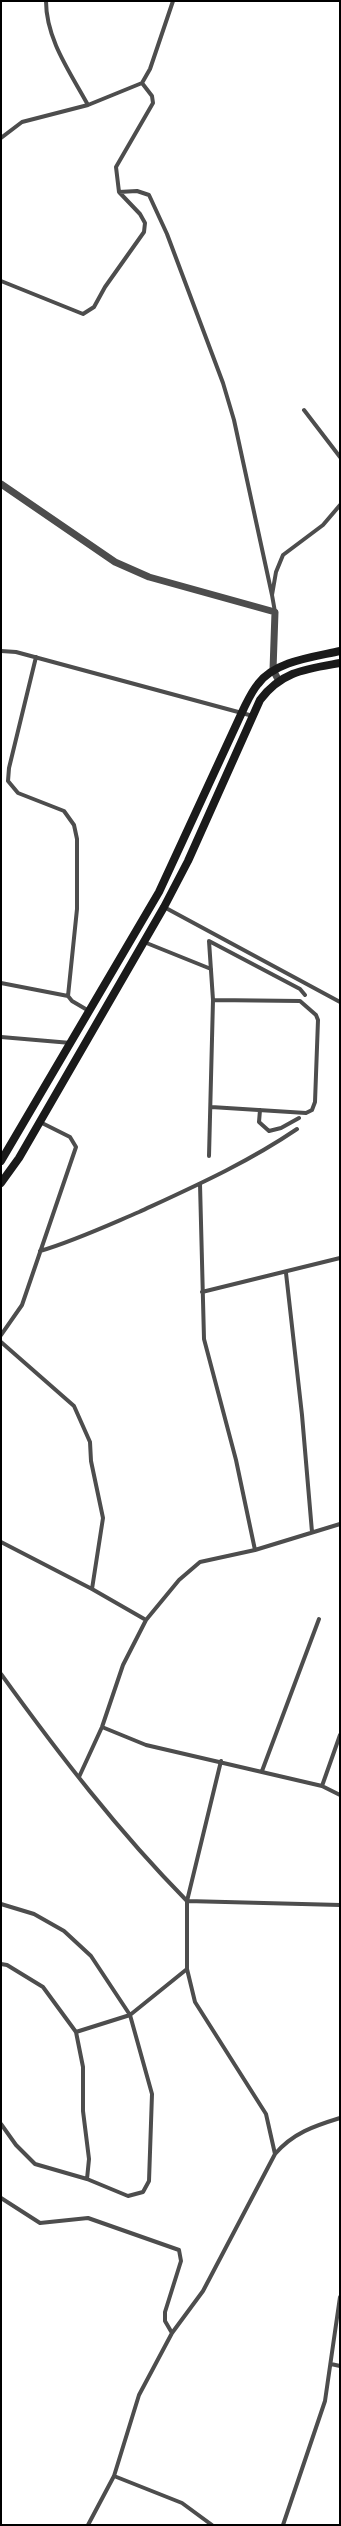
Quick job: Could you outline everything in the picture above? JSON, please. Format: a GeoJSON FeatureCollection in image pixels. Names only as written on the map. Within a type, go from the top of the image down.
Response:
{"type":"FeatureCollection","features":[{"type":"Feature","properties":{"kind":"main road"},"geometry":{"type":"LineString","coordinates":[[1,1161],[42,1094],[159,892],[241,714],[258,684],[273,670],[340,651]]}},
{"type":"Feature","properties":{"kind":"main road"},"geometry":{"type":"LineString","coordinates":[[1,1183],[40,1122],[164,907],[188,861],[260,700],[272,685],[285,676],[340,663]]}},
{"type":"Feature","properties":{"kind":"main road"},"geometry":{"type":"LineString","coordinates":[[114,970],[124,977]]}},
{"type":"Feature","properties":{"kind":"main road"},"geometry":{"type":"LineString","coordinates":[[42,1094],[52,1100]]}},
{"type":"Feature","properties":{"kind":"street"},"geometry":{"type":"LineString","coordinates":[[46,1],[46,20],[56,46],[88,105]]}},
{"type":"Feature","properties":{"kind":"street"},"geometry":{"type":"LineString","coordinates":[[1,138],[22,122],[88,105],[142,83],[150,69],[173,1]]}},
{"type":"Feature","properties":{"kind":"street"},"geometry":{"type":"LineString","coordinates":[[1,281],[83,314],[94,307],[105,286],[144,232],[145,223],[140,214],[120,192],[117,163],[153,103],[152,96],[142,83]]}},
{"type":"Feature","properties":{"kind":"street"},"geometry":{"type":"LineString","coordinates":[[120,192],[137,191],[149,195],[167,234],[209,346],[234,420],[275,612],[273,670],[279,681]]}},
{"type":"Feature","properties":{"kind":"street"},"geometry":{"type":"LineString","coordinates":[[304,410],[340,457]]}},
{"type":"Feature","properties":{"kind":"street"},"geometry":{"type":"LineString","coordinates":[[1,484],[115,562],[149,577],[275,612]]}},
{"type":"Feature","properties":{"kind":"street"},"geometry":{"type":"LineString","coordinates":[[272,595],[276,572],[283,555],[323,525],[340,505]]}},
{"type":"Feature","properties":{"kind":"street"},"geometry":{"type":"LineString","coordinates":[[1,651],[16,652],[36,657],[241,714],[253,716]]}},
{"type":"Feature","properties":{"kind":"street"},"geometry":{"type":"LineString","coordinates":[[36,657],[9,768],[8,781],[18,793],[64,811],[74,825],[77,839],[77,909],[68,996]]}},
{"type":"Feature","properties":{"kind":"street"},"geometry":{"type":"LineString","coordinates":[[164,907],[340,1002]]}},
{"type":"Feature","properties":{"kind":"street"},"geometry":{"type":"LineString","coordinates":[[209,1156],[213,1000],[209,940],[300,989],[304,995]]}},
{"type":"Feature","properties":{"kind":"street"},"geometry":{"type":"LineString","coordinates":[[144,942],[211,969]]}},
{"type":"Feature","properties":{"kind":"street"},"geometry":{"type":"LineString","coordinates":[[1,983],[68,996],[72,1001],[90,1012]]}},
{"type":"Feature","properties":{"kind":"street"},"geometry":{"type":"LineString","coordinates":[[211,1107],[306,1113],[312,1110],[315,1102],[316,1015],[300,1001],[213,1000]]}},
{"type":"Feature","properties":{"kind":"street"},"geometry":{"type":"LineString","coordinates":[[1,1037],[71,1043]]}},
{"type":"Feature","properties":{"kind":"street"},"geometry":{"type":"LineString","coordinates":[[260,1110],[259,1122],[269,1131],[281,1128],[298,1118]]}},
{"type":"Feature","properties":{"kind":"street"},"geometry":{"type":"LineString","coordinates":[[1,1336],[22,1305],[76,1147],[70,1137],[40,1122]]}},
{"type":"Feature","properties":{"kind":"street"},"geometry":{"type":"LineString","coordinates":[[40,1251],[66,1244],[200,1184],[268,1148],[297,1129]]}},
{"type":"Feature","properties":{"kind":"street"},"geometry":{"type":"LineString","coordinates":[[200,1184],[204,1339],[236,1460],[255,1550]]}},
{"type":"Feature","properties":{"kind":"street"},"geometry":{"type":"LineString","coordinates":[[202,1292],[286,1273],[340,1258]]}},
{"type":"Feature","properties":{"kind":"street"},"geometry":{"type":"LineString","coordinates":[[286,1273],[302,1415],[312,1532]]}},
{"type":"Feature","properties":{"kind":"street"},"geometry":{"type":"LineString","coordinates":[[1,1342],[74,1406],[90,1442],[90,1461],[103,1518],[92,1589]]}},
{"type":"Feature","properties":{"kind":"street"},"geometry":{"type":"LineString","coordinates":[[79,1777],[102,1727],[123,1665],[146,1620],[179,1580],[200,1562],[255,1550],[340,1524]]}},
{"type":"Feature","properties":{"kind":"street"},"geometry":{"type":"LineString","coordinates":[[1,1542],[92,1589],[146,1620]]}},
{"type":"Feature","properties":{"kind":"street"},"geometry":{"type":"LineString","coordinates":[[262,1771],[319,1619]]}},
{"type":"Feature","properties":{"kind":"street"},"geometry":{"type":"LineString","coordinates":[[1,1674],[79,1777],[147,1860],[187,1901],[340,1905]]}},
{"type":"Feature","properties":{"kind":"street"},"geometry":{"type":"LineString","coordinates":[[102,1727],[146,1745],[221,1761],[322,1786],[340,1795]]}},
{"type":"Feature","properties":{"kind":"street"},"geometry":{"type":"LineString","coordinates":[[322,1786],[340,1735]]}},
{"type":"Feature","properties":{"kind":"street"},"geometry":{"type":"LineString","coordinates":[[221,1761],[187,1901],[187,1969],[195,2002],[266,2114],[275,2154]]}},
{"type":"Feature","properties":{"kind":"street"},"geometry":{"type":"LineString","coordinates":[[1,1904],[34,1914],[64,1931],[91,1956],[130,2015],[152,2094],[149,2181],[143,2192],[128,2196],[87,2179],[35,2164],[16,2145],[1,2124]]}},
{"type":"Feature","properties":{"kind":"street"},"geometry":{"type":"LineString","coordinates":[[1,1964],[7,1965],[43,1987],[76,2032],[83,2067],[83,2111],[89,2159],[87,2179]]}},
{"type":"Feature","properties":{"kind":"street"},"geometry":{"type":"LineString","coordinates":[[76,2032],[130,2015],[187,1969]]}},
{"type":"Feature","properties":{"kind":"street"},"geometry":{"type":"LineString","coordinates":[[88,2525],[114,2476],[139,2395],[172,2333],[203,2291],[275,2154],[286,2141],[308,2127],[340,2118]]}},
{"type":"Feature","properties":{"kind":"street"},"geometry":{"type":"LineString","coordinates":[[1,2198],[40,2222],[88,2218],[179,2250],[181,2261],[165,2312],[165,2321],[172,2333]]}},
{"type":"Feature","properties":{"kind":"street"},"geometry":{"type":"LineString","coordinates":[[283,2525],[324,2401],[331,2364],[340,2297]]}},
{"type":"Feature","properties":{"kind":"street"},"geometry":{"type":"LineString","coordinates":[[331,2364],[340,2366]]}},
{"type":"Feature","properties":{"kind":"street"},"geometry":{"type":"LineString","coordinates":[[114,2476],[182,2503],[212,2525]]}}]}
